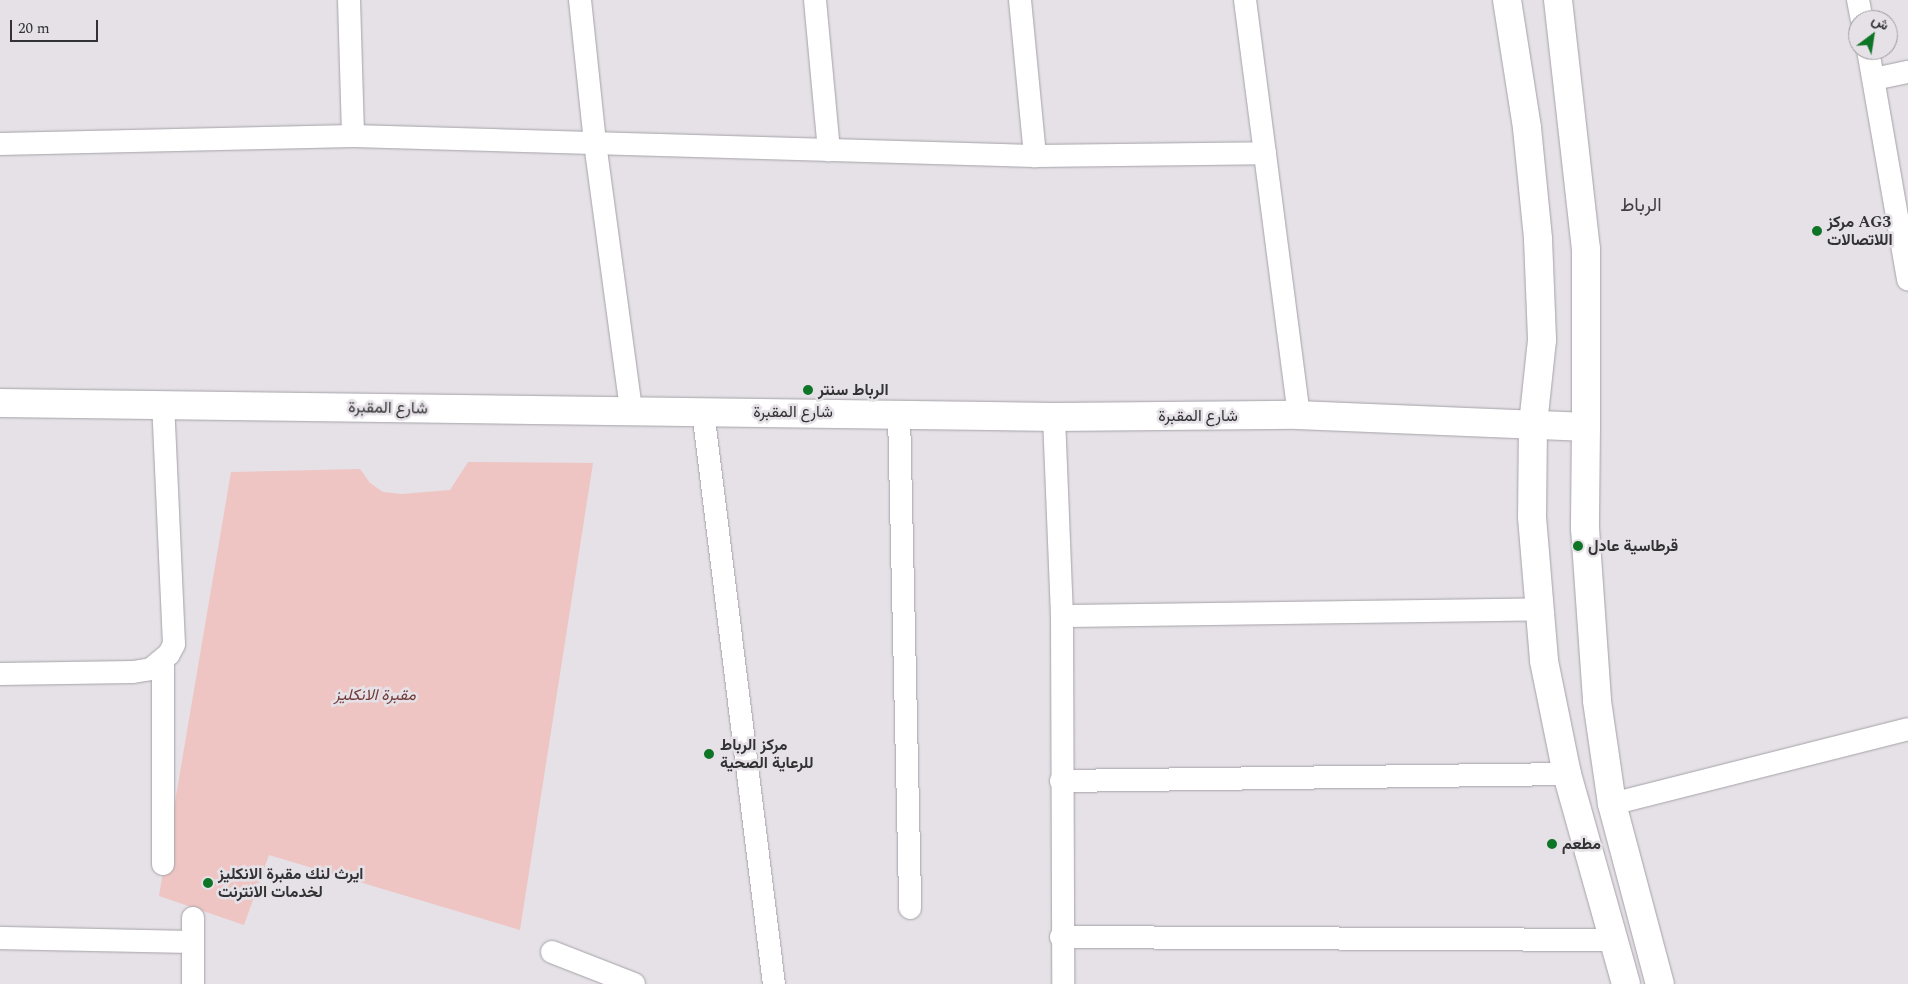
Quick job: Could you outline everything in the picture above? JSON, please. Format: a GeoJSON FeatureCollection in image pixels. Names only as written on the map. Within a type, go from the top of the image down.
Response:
{"type":"FeatureCollection","features":[{"type":"Feature","properties":{"kind":"main road"},"geometry":{"type":"LineString","coordinates":[[1507,0],[1527,128],[1538,238],[1542,340],[1533,424],[1532,517],[1538,609],[1553,713],[1567,774],[1626,984]]}},
{"type":"Feature","properties":{"kind":"main road"},"geometry":{"type":"LineString","coordinates":[[1558,0],[1586,249],[1585,528],[1590,628],[1597,701],[1612,804],[1660,984]]}},
{"type":"Feature","properties":{"kind":"main road","name":"شارع المقبرة"},"geometry":{"type":"LineString","coordinates":[[0,403],[1054,416],[1299,415],[1586,427]]}},
{"type":"Feature","properties":{"kind":"street"},"geometry":{"type":"LineString","coordinates":[[349,0],[353,136]]}},
{"type":"Feature","properties":{"kind":"street"},"geometry":{"type":"LineString","coordinates":[[580,0],[595,143],[631,410]]}},
{"type":"Feature","properties":{"kind":"street"},"geometry":{"type":"LineString","coordinates":[[816,0],[829,150]]}},
{"type":"Feature","properties":{"kind":"street"},"geometry":{"type":"LineString","coordinates":[[1020,0],[1035,156]]}},
{"type":"Feature","properties":{"kind":"street"},"geometry":{"type":"LineString","coordinates":[[1245,0],[1299,415]]}},
{"type":"Feature","properties":{"kind":"street"},"geometry":{"type":"LineString","coordinates":[[1870,60],[1908,280]]}},
{"type":"Feature","properties":{"kind":"street"},"geometry":{"type":"LineString","coordinates":[[1874,80],[1908,72]]}},
{"type":"Feature","properties":{"kind":"street"},"geometry":{"type":"LineString","coordinates":[[0,144],[353,136],[1035,156],[1265,154]]}},
{"type":"Feature","properties":{"kind":"street"},"geometry":{"type":"LineString","coordinates":[[0,674],[133,672],[151,669],[163,662],[174,644],[163,406]]}},
{"type":"Feature","properties":{"kind":"street"},"geometry":{"type":"LineString","coordinates":[[703,411],[774,984]]}},
{"type":"Feature","properties":{"kind":"street"},"geometry":{"type":"LineString","coordinates":[[898,413],[910,908]]}},
{"type":"Feature","properties":{"kind":"street"},"geometry":{"type":"LineString","coordinates":[[1054,416],[1062,616],[1061,937],[1063,984]]}},
{"type":"Feature","properties":{"kind":"street"},"geometry":{"type":"LineString","coordinates":[[1062,616],[1538,609]]}},
{"type":"Feature","properties":{"kind":"street"},"geometry":{"type":"LineString","coordinates":[[163,662],[163,864]]}},
{"type":"Feature","properties":{"kind":"street"},"geometry":{"type":"LineString","coordinates":[[1612,804],[1908,729]]}},
{"type":"Feature","properties":{"kind":"street"},"geometry":{"type":"LineString","coordinates":[[1061,781],[1567,774]]}},
{"type":"Feature","properties":{"kind":"street"},"geometry":{"type":"LineString","coordinates":[[193,918],[194,984]]}},
{"type":"Feature","properties":{"kind":"street"},"geometry":{"type":"LineString","coordinates":[[1061,937],[1615,940]]}},
{"type":"Feature","properties":{"kind":"street"},"geometry":{"type":"LineString","coordinates":[[0,938],[192,942]]}},
{"type":"Feature","properties":{"kind":"street"},"geometry":{"type":"LineString","coordinates":[[552,952],[634,984]]}},
{"type":"Feature","properties":{"kind":"green space","name":"مقبرة الانكليز"},"geometry":{"type":"Polygon","coordinates":[[[468,462],[593,463],[520,930],[269,855],[244,925],[159,896],[231,472],[360,469],[370,483],[383,492],[402,494],[450,490],[468,462]]]}},
{"type":"Feature","properties":{"kind":"place","name":"مركز AG3 اللاتصالات"},"geometry":{"type":"Point","coordinates":[1817,231]}},
{"type":"Feature","properties":{"kind":"place","name":"الرباط سنتر"},"geometry":{"type":"Point","coordinates":[808,390]}},
{"type":"Feature","properties":{"kind":"place","name":"قرطاسية عادل"},"geometry":{"type":"Point","coordinates":[1578,546]}},
{"type":"Feature","properties":{"kind":"place","name":"مركز الرباط للرعاية الصحية"},"geometry":{"type":"Point","coordinates":[709,754]}},
{"type":"Feature","properties":{"kind":"place","name":"مطعم"},"geometry":{"type":"Point","coordinates":[1552,844]}},
{"type":"Feature","properties":{"kind":"place","name":"ايرث لنك مقبرة الانكليز لخدمات الانترنت"},"geometry":{"type":"Point","coordinates":[208,883]}},
{"type":"Feature","properties":{"kind":"district","name":"الرباط"},"geometry":{"type":"Point","coordinates":[1641,206]}}]}
